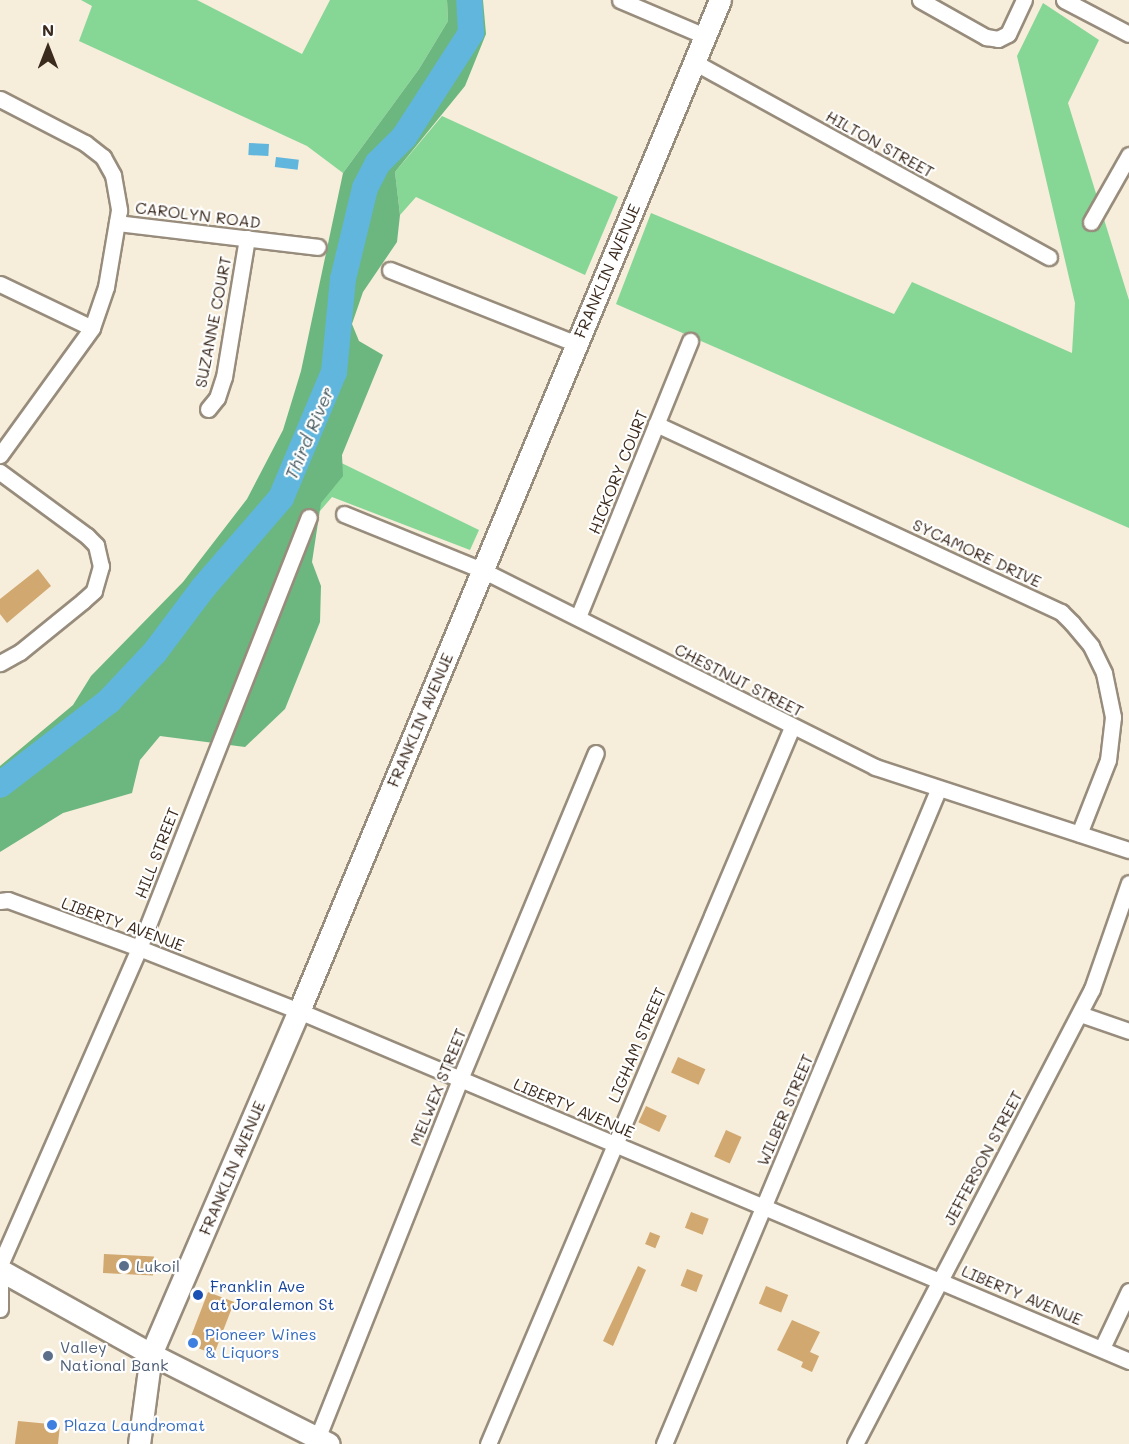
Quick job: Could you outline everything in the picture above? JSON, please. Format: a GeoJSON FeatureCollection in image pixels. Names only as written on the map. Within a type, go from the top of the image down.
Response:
{"type":"FeatureCollection","features":[{"type":"Feature","properties":{"kind":"main road","name":"FRANKLIN AVENUE"},"geometry":{"type":"LineString","coordinates":[[138,1444],[151,1354],[299,1011],[720,0]]}},
{"type":"Feature","properties":{"kind":"main road"},"geometry":{"type":"LineString","coordinates":[[0,1270],[151,1354],[320,1442]]}},
{"type":"Feature","properties":{"kind":"street"},"geometry":{"type":"LineString","coordinates":[[620,0],[705,36]]}},
{"type":"Feature","properties":{"kind":"street"},"geometry":{"type":"LineString","coordinates":[[920,0],[986,37],[998,39],[1008,34],[1024,0]]}},
{"type":"Feature","properties":{"kind":"street"},"geometry":{"type":"LineString","coordinates":[[1064,0],[1129,34]]}},
{"type":"Feature","properties":{"kind":"street","name":"HILTON STREET"},"geometry":{"type":"LineString","coordinates":[[694,62],[1049,257]]}},
{"type":"Feature","properties":{"kind":"street","name":"CAROLYN ROAD"},"geometry":{"type":"LineString","coordinates":[[0,99],[85,143],[103,157],[118,193],[117,223],[318,247]]}},
{"type":"Feature","properties":{"kind":"street"},"geometry":{"type":"LineString","coordinates":[[1091,222],[1129,155]]}},
{"type":"Feature","properties":{"kind":"street"},"geometry":{"type":"LineString","coordinates":[[0,455],[92,328],[106,287],[117,223]]}},
{"type":"Feature","properties":{"kind":"street","name":"SUZANNE COURT"},"geometry":{"type":"LineString","coordinates":[[207,409],[217,398],[224,376],[247,238]]}},
{"type":"Feature","properties":{"kind":"street"},"geometry":{"type":"LineString","coordinates":[[390,270],[577,344]]}},
{"type":"Feature","properties":{"kind":"street"},"geometry":{"type":"LineString","coordinates":[[0,284],[92,328]]}},
{"type":"Feature","properties":{"kind":"street","name":"HICKORY COURT"},"geometry":{"type":"LineString","coordinates":[[578,616],[690,341]]}},
{"type":"Feature","properties":{"kind":"street","name":"SYCAMORE DRIVE"},"geometry":{"type":"LineString","coordinates":[[656,424],[1061,612],[1072,622],[1090,646],[1104,673],[1113,717],[1108,760],[1079,834]]}},
{"type":"Feature","properties":{"kind":"street"},"geometry":{"type":"LineString","coordinates":[[0,472],[87,536],[99,553],[101,566],[94,591],[20,652],[0,663]]}},
{"type":"Feature","properties":{"kind":"street","name":"CHESTNUT STREET"},"geometry":{"type":"LineString","coordinates":[[344,514],[482,570],[578,616],[792,727],[875,767],[938,790],[1129,850]]}},
{"type":"Feature","properties":{"kind":"street","name":"HILL STREET"},"geometry":{"type":"LineString","coordinates":[[0,1265],[139,948],[309,517]]}},
{"type":"Feature","properties":{"kind":"street","name":"LIGHAM STREET"},"geometry":{"type":"LineString","coordinates":[[488,1444],[792,727]]}},
{"type":"Feature","properties":{"kind":"street","name":"MELWEX STREET"},"geometry":{"type":"LineString","coordinates":[[320,1442],[460,1079],[596,753]]}},
{"type":"Feature","properties":{"kind":"street","name":"WILBER STREET"},"geometry":{"type":"LineString","coordinates":[[664,1444],[938,790]]}},
{"type":"Feature","properties":{"kind":"street","name":"JEFFERSON STREET"},"geometry":{"type":"LineString","coordinates":[[855,1444],[1080,1014],[1129,883]]}},
{"type":"Feature","properties":{"kind":"street","name":"LIBERTY AVENUE"},"geometry":{"type":"LineString","coordinates":[[0,901],[139,948],[299,1011],[613,1146],[765,1205],[1129,1361]]}},
{"type":"Feature","properties":{"kind":"street"},"geometry":{"type":"LineString","coordinates":[[1080,1014],[1129,1031]]}},
{"type":"Feature","properties":{"kind":"street"},"geometry":{"type":"LineString","coordinates":[[0,1281],[0,1309]]}},
{"type":"Feature","properties":{"kind":"street"},"geometry":{"type":"LineString","coordinates":[[1102,1348],[1129,1291]]}},
{"type":"Feature","properties":{"kind":"green space"},"geometry":{"type":"Polygon","coordinates":[[[81,0],[197,0],[302,54],[330,0],[447,0],[448,21],[419,69],[343,173],[307,146],[79,41],[92,6],[81,0]]]}},
{"type":"Feature","properties":{"kind":"green space"},"geometry":{"type":"Polygon","coordinates":[[[447,0],[483,0],[486,34],[465,86],[395,172],[400,215],[397,242],[363,292],[352,324],[359,341],[383,355],[342,455],[343,476],[321,503],[312,562],[321,586],[320,622],[285,709],[245,747],[160,736],[140,760],[132,793],[63,813],[0,852],[0,766],[73,705],[91,676],[183,582],[247,499],[283,430],[301,371],[343,173],[419,69],[448,21],[447,0]]]}},
{"type":"Feature","properties":{"kind":"green space"},"geometry":{"type":"Polygon","coordinates":[[[1043,3],[1099,40],[1068,103],[1129,300],[1129,528],[616,304],[651,213],[894,314],[912,282],[1072,353],[1075,303],[1017,56],[1043,3]]]}},
{"type":"Feature","properties":{"kind":"green space"},"geometry":{"type":"Polygon","coordinates":[[[442,116],[618,197],[585,275],[416,197],[400,215],[395,172],[442,116]]]}},
{"type":"Feature","properties":{"kind":"green space"},"geometry":{"type":"Polygon","coordinates":[[[321,453],[479,530],[470,550],[332,497],[320,511],[302,499],[321,453]]]}},
{"type":"Feature","properties":{"kind":"water"},"geometry":{"type":"Polygon","coordinates":[[[249,143],[269,144],[268,156],[248,155],[249,143]]]}},
{"type":"Feature","properties":{"kind":"water"},"geometry":{"type":"Polygon","coordinates":[[[276,157],[299,160],[298,170],[275,167],[276,157]]]}},
{"type":"Feature","properties":{"kind":"building"},"geometry":{"type":"Polygon","coordinates":[[[38,569],[51,586],[7,623],[0,614],[0,599],[38,569]]]}},
{"type":"Feature","properties":{"kind":"building"},"geometry":{"type":"Polygon","coordinates":[[[678,1057],[705,1069],[698,1085],[671,1073],[678,1057]]]}},
{"type":"Feature","properties":{"kind":"building"},"geometry":{"type":"Polygon","coordinates":[[[646,1106],[667,1116],[659,1132],[638,1122],[646,1106]]]}},
{"type":"Feature","properties":{"kind":"building"},"geometry":{"type":"Polygon","coordinates":[[[726,1130],[742,1137],[730,1163],[714,1156],[726,1130]]]}},
{"type":"Feature","properties":{"kind":"building"},"geometry":{"type":"Polygon","coordinates":[[[691,1212],[709,1219],[703,1235],[685,1228],[691,1212]]]}},
{"type":"Feature","properties":{"kind":"building"},"geometry":{"type":"Polygon","coordinates":[[[650,1232],[660,1236],[655,1248],[645,1244],[650,1232]]]}},
{"type":"Feature","properties":{"kind":"building"},"geometry":{"type":"Polygon","coordinates":[[[104,1254],[154,1257],[153,1276],[103,1273],[104,1254]]]}},
{"type":"Feature","properties":{"kind":"building"},"geometry":{"type":"Polygon","coordinates":[[[638,1266],[646,1270],[613,1346],[603,1341],[638,1266]]]}},
{"type":"Feature","properties":{"kind":"building"},"geometry":{"type":"Polygon","coordinates":[[[687,1269],[703,1275],[696,1292],[681,1286],[687,1269]]]}},
{"type":"Feature","properties":{"kind":"building"},"geometry":{"type":"Polygon","coordinates":[[[766,1286],[788,1295],[781,1313],[759,1304],[766,1286]]]}},
{"type":"Feature","properties":{"kind":"building"},"geometry":{"type":"Polygon","coordinates":[[[208,1292],[234,1302],[214,1354],[188,1344],[208,1292]]]}},
{"type":"Feature","properties":{"kind":"building"},"geometry":{"type":"Polygon","coordinates":[[[792,1320],[820,1332],[810,1352],[819,1356],[812,1372],[801,1367],[803,1362],[777,1350],[792,1320]]]}},
{"type":"Feature","properties":{"kind":"building"},"geometry":{"type":"Polygon","coordinates":[[[18,1421],[60,1425],[58,1444],[15,1444],[18,1421]]]}},
{"type":"Feature","properties":{"kind":"waterway","name":"Third River"},"geometry":{"type":"LineString","coordinates":[[0,785],[109,701],[155,652],[203,588],[281,498],[334,372],[343,279],[365,188],[378,163],[404,137],[471,33],[469,0]]}},
{"type":"Feature","properties":{"kind":"place","name":"Lukoil"},"geometry":{"type":"Point","coordinates":[124,1266]}},
{"type":"Feature","properties":{"kind":"place","name":"Franklin Ave at Joralemon St"},"geometry":{"type":"Point","coordinates":[198,1295]}},
{"type":"Feature","properties":{"kind":"place","name":"Pioneer Wines & Liquors"},"geometry":{"type":"Point","coordinates":[193,1343]}},
{"type":"Feature","properties":{"kind":"place","name":"Valley National Bank"},"geometry":{"type":"Point","coordinates":[48,1356]}},
{"type":"Feature","properties":{"kind":"place","name":"Plaza Laundromat"},"geometry":{"type":"Point","coordinates":[52,1425]}}]}
